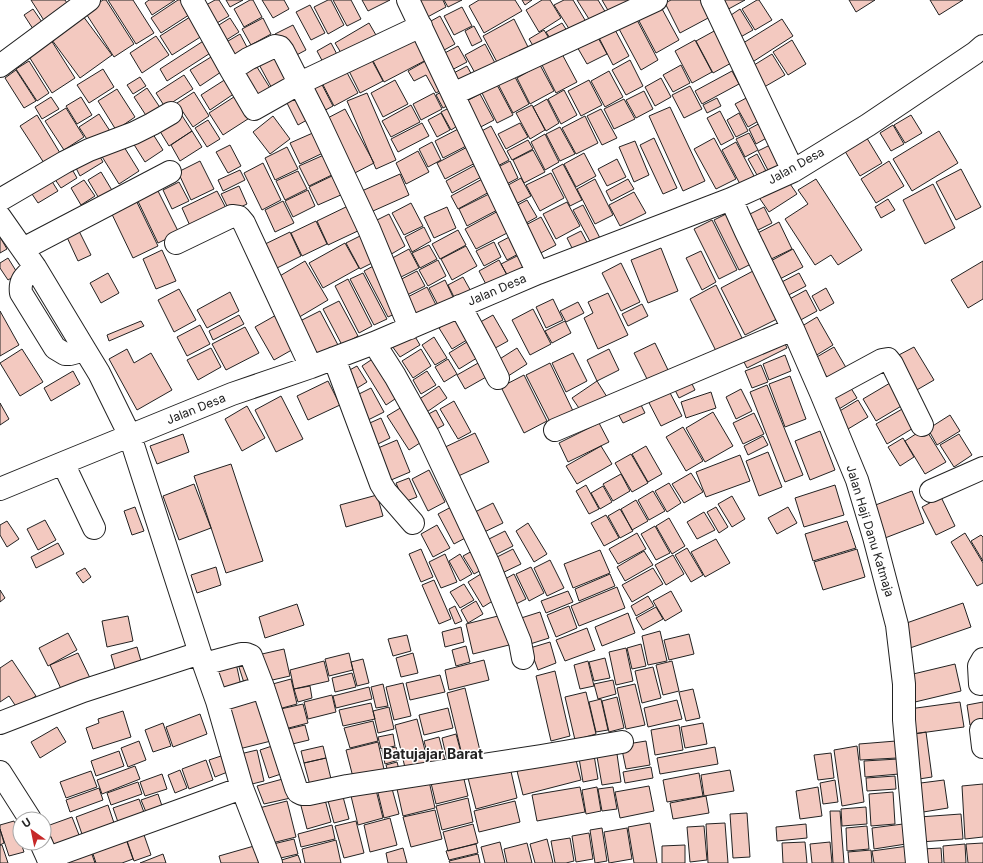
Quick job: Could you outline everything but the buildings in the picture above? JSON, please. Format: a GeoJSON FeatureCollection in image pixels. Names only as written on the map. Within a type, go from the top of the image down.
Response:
{"type":"FeatureCollection","features":[{"type":"Feature","properties":{"kind":"main road"},"geometry":{"type":"LineString","coordinates":[[0,66],[89,0]]}},
{"type":"Feature","properties":{"kind":"main road"},"geometry":{"type":"LineString","coordinates":[[192,0],[254,109],[300,83],[421,26]]}},
{"type":"Feature","properties":{"kind":"main road"},"geometry":{"type":"LineString","coordinates":[[408,0],[538,273]]}},
{"type":"Feature","properties":{"kind":"main road"},"geometry":{"type":"LineString","coordinates":[[453,94],[656,0]]}},
{"type":"Feature","properties":{"kind":"main road"},"geometry":{"type":"LineString","coordinates":[[712,0],[793,171]]}},
{"type":"Feature","properties":{"kind":"main road"},"geometry":{"type":"LineString","coordinates":[[231,70],[248,59],[276,46],[280,47],[283,51],[318,120],[369,229],[410,328]]}},
{"type":"Feature","properties":{"kind":"main road","name":"Jalan Desa"},"geometry":{"type":"LineString","coordinates":[[0,489],[232,394],[374,343],[538,273],[731,199],[793,171],[980,55]]}},
{"type":"Feature","properties":{"kind":"main road"},"geometry":{"type":"LineString","coordinates":[[0,200],[65,162],[89,150],[134,133],[171,113]]}},
{"type":"Feature","properties":{"kind":"main road"},"geometry":{"type":"LineString","coordinates":[[23,249],[170,172]]}},
{"type":"Feature","properties":{"kind":"main road","name":"Jalan Haji Danu Katmaja"},"geometry":{"type":"LineString","coordinates":[[731,199],[793,329],[821,393],[857,480],[874,537],[897,625],[904,684],[904,720],[917,863]]}},
{"type":"Feature","properties":{"kind":"main road"},"geometry":{"type":"LineString","coordinates":[[176,244],[232,216],[239,218],[244,223],[310,367]]}},
{"type":"Feature","properties":{"kind":"main road"},"geometry":{"type":"LineString","coordinates":[[0,217],[36,267],[98,373],[130,436],[202,659],[217,700],[242,788],[271,863]]}},
{"type":"Feature","properties":{"kind":"main road"},"geometry":{"type":"LineString","coordinates":[[460,306],[486,352],[498,378]]}},
{"type":"Feature","properties":{"kind":"main road"},"geometry":{"type":"LineString","coordinates":[[555,430],[793,329]]}},
{"type":"Feature","properties":{"kind":"main road"},"geometry":{"type":"LineString","coordinates":[[374,343],[395,376],[428,434],[488,563],[520,642],[522,658]]}},
{"type":"Feature","properties":{"kind":"main road"},"geometry":{"type":"LineString","coordinates":[[334,358],[381,484],[386,492],[413,523]]}},
{"type":"Feature","properties":{"kind":"main road"},"geometry":{"type":"LineString","coordinates":[[821,393],[882,360],[888,359],[892,364],[922,425]]}},
{"type":"Feature","properties":{"kind":"main road"},"geometry":{"type":"LineString","coordinates":[[63,463],[94,528]]}},
{"type":"Feature","properties":{"kind":"main road"},"geometry":{"type":"LineString","coordinates":[[931,491],[983,468]]}},
{"type":"Feature","properties":{"kind":"main road"},"geometry":{"type":"LineString","coordinates":[[0,723],[83,691],[202,659],[246,654],[251,656],[263,687],[296,788],[298,792],[302,794],[622,742]]}},
{"type":"Feature","properties":{"kind":"main road"},"geometry":{"type":"LineString","coordinates":[[980,684],[979,666],[983,659]]}},
{"type":"Feature","properties":{"kind":"main road"},"geometry":{"type":"LineString","coordinates":[[217,700],[263,687]]}},
{"type":"Feature","properties":{"kind":"main road"},"geometry":{"type":"LineString","coordinates":[[0,772],[25,811]]}},
{"type":"Feature","properties":{"kind":"main road"},"geometry":{"type":"LineString","coordinates":[[46,855],[242,788]]}},
{"type":"Feature","properties":{"kind":"district","name":"Batujajar Barat"},"geometry":{"type":"Point","coordinates":[433,754]}}]}
